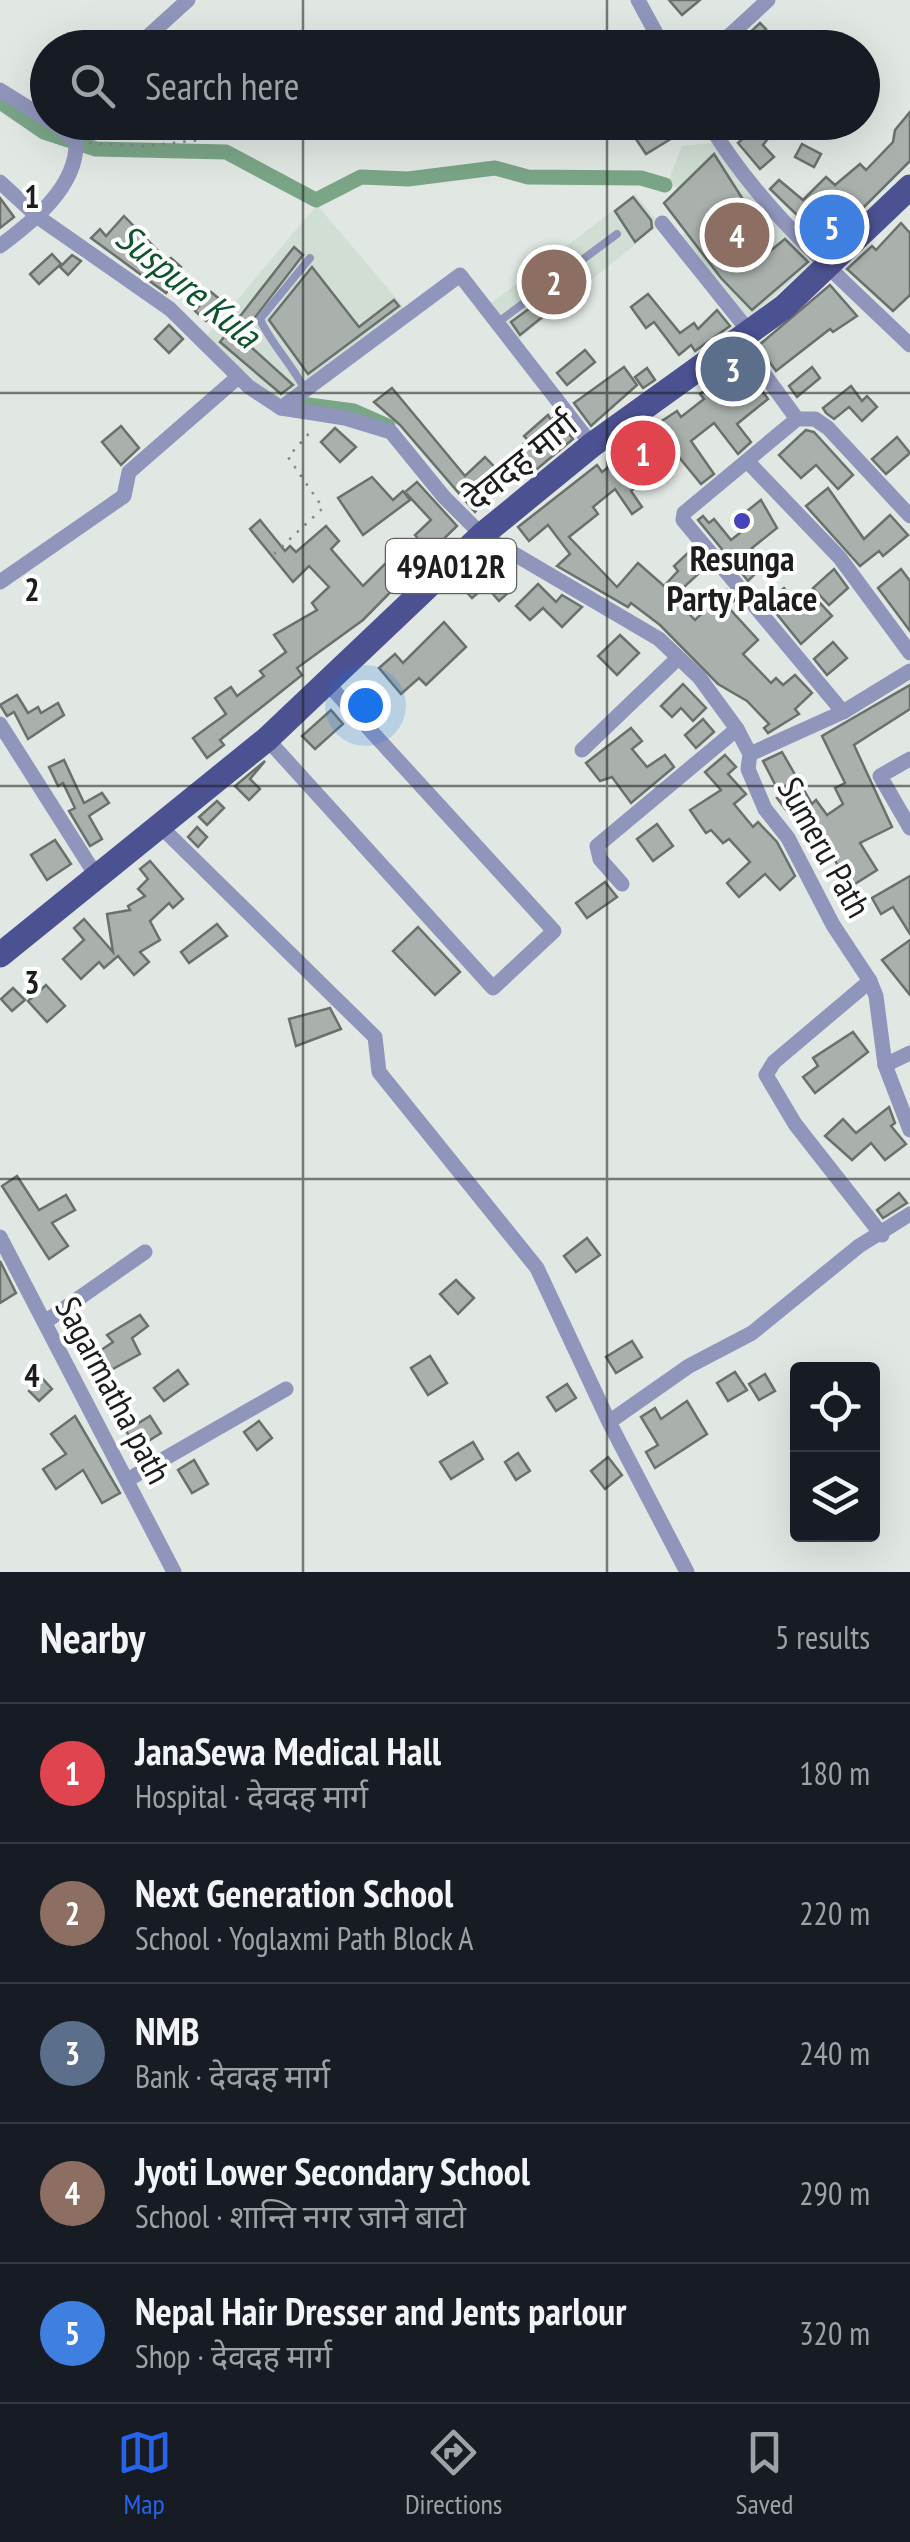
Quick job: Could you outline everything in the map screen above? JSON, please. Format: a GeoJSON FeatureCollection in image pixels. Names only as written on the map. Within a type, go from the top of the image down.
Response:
{"type":"FeatureCollection","features":[{"type":"Feature","properties":{"kind":"main road","name":"देवदह मार्ग"},"geometry":{"type":"LineString","coordinates":[[0,955],[266,739],[482,535],[592,445],[745,338],[828,267],[910,188]]}},
{"type":"Feature","properties":{"kind":"street"},"geometry":{"type":"LineString","coordinates":[[155,30],[188,0]]}},
{"type":"Feature","properties":{"kind":"street"},"geometry":{"type":"LineString","coordinates":[[638,0],[654,30]]}},
{"type":"Feature","properties":{"kind":"street"},"geometry":{"type":"LineString","coordinates":[[736,30],[768,0]]}},
{"type":"Feature","properties":{"kind":"street"},"geometry":{"type":"LineString","coordinates":[[0,90],[30,109]]}},
{"type":"Feature","properties":{"kind":"street"},"geometry":{"type":"LineString","coordinates":[[0,246],[38,217],[57,193],[76,150],[72,140]]}},
{"type":"Feature","properties":{"kind":"street"},"geometry":{"type":"LineString","coordinates":[[718,140],[828,267],[910,346]]}},
{"type":"Feature","properties":{"kind":"street"},"geometry":{"type":"LineString","coordinates":[[0,182],[38,217],[170,309],[237,378],[281,408],[460,275],[592,445]]}},
{"type":"Feature","properties":{"kind":"street"},"geometry":{"type":"LineString","coordinates":[[662,224],[798,418],[822,422],[910,516]]}},
{"type":"Feature","properties":{"kind":"street"},"geometry":{"type":"LineString","coordinates":[[0,582],[124,496],[130,472],[237,378]]}},
{"type":"Feature","properties":{"kind":"street","name":"Sumeru Path"},"geometry":{"type":"LineString","coordinates":[[281,408],[327,414],[391,432],[419,469],[482,535],[644,630],[699,677],[750,754],[748,769],[765,810],[788,838],[833,925],[870,981],[876,996],[886,1065],[910,1130]]}},
{"type":"Feature","properties":{"kind":"street"},"geometry":{"type":"LineString","coordinates":[[798,418],[684,513],[683,520],[843,712]]}},
{"type":"Feature","properties":{"kind":"street"},"geometry":{"type":"LineString","coordinates":[[748,462],[840,558],[910,653]]}},
{"type":"Feature","properties":{"kind":"street"},"geometry":{"type":"LineString","coordinates":[[582,750],[677,659]]}},
{"type":"Feature","properties":{"kind":"street"},"geometry":{"type":"LineString","coordinates":[[750,754],[843,712],[910,671]]}},
{"type":"Feature","properties":{"kind":"street"},"geometry":{"type":"LineString","coordinates":[[266,739],[493,988],[554,930],[328,684]]}},
{"type":"Feature","properties":{"kind":"street"},"geometry":{"type":"LineString","coordinates":[[0,724],[97,877]]}},
{"type":"Feature","properties":{"kind":"street"},"geometry":{"type":"LineString","coordinates":[[622,884],[600,859],[597,846],[737,729]]}},
{"type":"Feature","properties":{"kind":"street"},"geometry":{"type":"LineString","coordinates":[[910,759],[880,776],[910,828]]}},
{"type":"Feature","properties":{"kind":"street"},"geometry":{"type":"LineString","coordinates":[[158,824],[375,1037],[379,1072],[537,1268],[608,1422],[687,1572]]}},
{"type":"Feature","properties":{"kind":"street"},"geometry":{"type":"LineString","coordinates":[[870,981],[774,1062],[766,1074],[795,1124],[882,1236]]}},
{"type":"Feature","properties":{"kind":"street"},"geometry":{"type":"LineString","coordinates":[[886,1065],[910,1053]]}},
{"type":"Feature","properties":{"kind":"street"},"geometry":{"type":"LineString","coordinates":[[608,1422],[689,1366],[752,1333],[859,1246],[882,1236],[910,1214]]}},
{"type":"Feature","properties":{"kind":"street","name":"Sagarmatha path"},"geometry":{"type":"LineString","coordinates":[[0,1237],[174,1572]]}},
{"type":"Feature","properties":{"kind":"street"},"geometry":{"type":"LineString","coordinates":[[45,1322],[145,1252]]}},
{"type":"Feature","properties":{"kind":"street"},"geometry":{"type":"LineString","coordinates":[[129,1479],[286,1389]]}},
{"type":"Feature","properties":{"kind":"lane"},"geometry":{"type":"LineString","coordinates":[[497,323],[617,234]]}},
{"type":"Feature","properties":{"kind":"lane"},"geometry":{"type":"LineString","coordinates":[[304,388],[260,318],[310,258]]}},
{"type":"Feature","properties":{"kind":"path"},"geometry":{"type":"LineString","coordinates":[[84,142],[105,146],[202,140]]}},
{"type":"Feature","properties":{"kind":"path"},"geometry":{"type":"LineString","coordinates":[[274,554],[324,508],[288,457],[327,414]]}},
{"type":"Feature","properties":{"kind":"shaded area"},"geometry":{"type":"Polygon","coordinates":[[[712,143],[812,263],[741,325],[676,240],[703,219],[669,179],[682,146],[712,143]]]}},
{"type":"Feature","properties":{"kind":"shaded area"},"geometry":{"type":"Polygon","coordinates":[[[635,194],[660,224],[519,339],[490,304],[635,194]]]}},
{"type":"Feature","properties":{"kind":"shaded area"},"geometry":{"type":"Polygon","coordinates":[[[317,205],[407,311],[277,403],[205,338],[317,205]]]}},
{"type":"Feature","properties":{"kind":"building"},"geometry":{"type":"Polygon","coordinates":[[[669,0],[700,0],[682,15],[669,0]]]}},
{"type":"Feature","properties":{"kind":"building"},"geometry":{"type":"Polygon","coordinates":[[[910,112],[910,161],[827,244],[770,189],[779,180],[803,200],[826,177],[835,185],[860,164],[866,170],[893,142],[895,130],[910,112]]]}},
{"type":"Feature","properties":{"kind":"building"},"geometry":{"type":"Polygon","coordinates":[[[637,140],[669,140],[646,154],[637,140]]]}},
{"type":"Feature","properties":{"kind":"building"},"geometry":{"type":"Polygon","coordinates":[[[767,140],[763,145],[774,157],[760,169],[738,143],[767,140]]]}},
{"type":"Feature","properties":{"kind":"building"},"geometry":{"type":"Polygon","coordinates":[[[802,144],[821,154],[814,167],[795,157],[802,144]]]}},
{"type":"Feature","properties":{"kind":"building"},"geometry":{"type":"Polygon","coordinates":[[[714,154],[744,201],[717,223],[754,264],[785,239],[808,262],[752,310],[721,278],[664,203],[714,154]]]}},
{"type":"Feature","properties":{"kind":"building"},"geometry":{"type":"Polygon","coordinates":[[[633,197],[651,220],[652,228],[635,242],[615,211],[633,197]]]}},
{"type":"Feature","properties":{"kind":"building"},"geometry":{"type":"Polygon","coordinates":[[[0,198],[14,217],[0,228],[0,198]]]}},
{"type":"Feature","properties":{"kind":"building"},"geometry":{"type":"Polygon","coordinates":[[[124,216],[167,260],[171,258],[181,267],[178,271],[183,275],[166,293],[91,238],[100,229],[106,236],[124,216]]]}},
{"type":"Feature","properties":{"kind":"building"},"geometry":{"type":"Polygon","coordinates":[[[901,223],[910,233],[910,295],[893,311],[847,269],[872,246],[876,250],[901,223]]]}},
{"type":"Feature","properties":{"kind":"building"},"geometry":{"type":"Polygon","coordinates":[[[294,247],[303,255],[240,337],[293,385],[281,394],[220,342],[294,247]]]}},
{"type":"Feature","properties":{"kind":"building"},"geometry":{"type":"Polygon","coordinates":[[[52,254],[61,264],[39,284],[30,274],[52,254]]]}},
{"type":"Feature","properties":{"kind":"building"},"geometry":{"type":"Polygon","coordinates":[[[72,255],[81,261],[68,275],[60,267],[72,255]]]}},
{"type":"Feature","properties":{"kind":"building"},"geometry":{"type":"Polygon","coordinates":[[[312,267],[359,327],[394,300],[399,306],[308,374],[269,320],[312,267]]]}},
{"type":"Feature","properties":{"kind":"building"},"geometry":{"type":"Polygon","coordinates":[[[830,285],[857,316],[833,332],[830,329],[776,371],[758,346],[830,285]]]}},
{"type":"Feature","properties":{"kind":"building"},"geometry":{"type":"Polygon","coordinates":[[[211,292],[223,302],[206,321],[195,311],[211,292]]]}},
{"type":"Feature","properties":{"kind":"building"},"geometry":{"type":"Polygon","coordinates":[[[552,292],[561,302],[520,335],[511,322],[552,292]]]}},
{"type":"Feature","properties":{"kind":"building"},"geometry":{"type":"Polygon","coordinates":[[[648,294],[680,333],[694,323],[698,329],[717,310],[730,326],[695,351],[691,345],[679,355],[654,322],[646,328],[631,307],[648,294]]]}},
{"type":"Feature","properties":{"kind":"building"},"geometry":{"type":"Polygon","coordinates":[[[169,325],[183,339],[169,353],[155,339],[169,325]]]}},
{"type":"Feature","properties":{"kind":"building"},"geometry":{"type":"Polygon","coordinates":[[[585,350],[595,362],[567,385],[557,373],[585,350]]]}},
{"type":"Feature","properties":{"kind":"building"},"geometry":{"type":"Polygon","coordinates":[[[741,362],[768,399],[737,424],[751,442],[738,454],[714,423],[691,441],[714,474],[701,484],[678,456],[631,491],[642,507],[632,514],[615,489],[593,507],[598,514],[569,537],[617,587],[638,563],[664,586],[678,571],[674,566],[692,549],[707,566],[673,597],[695,620],[727,590],[735,600],[727,606],[758,640],[743,654],[771,683],[776,678],[783,685],[795,675],[812,693],[795,709],[799,714],[768,733],[764,728],[769,724],[747,701],[718,684],[660,625],[631,603],[628,607],[557,566],[570,554],[548,525],[529,541],[518,527],[597,465],[602,472],[623,456],[618,451],[627,444],[677,411],[681,417],[704,399],[700,394],[741,362]]]}},
{"type":"Feature","properties":{"kind":"building"},"geometry":{"type":"Polygon","coordinates":[[[624,367],[637,385],[591,426],[574,403],[624,367]]]}},
{"type":"Feature","properties":{"kind":"building"},"geometry":{"type":"Polygon","coordinates":[[[812,367],[820,378],[797,397],[789,386],[812,367]]]}},
{"type":"Feature","properties":{"kind":"building"},"geometry":{"type":"Polygon","coordinates":[[[647,368],[655,380],[643,388],[635,377],[647,368]]]}},
{"type":"Feature","properties":{"kind":"building"},"geometry":{"type":"Polygon","coordinates":[[[851,386],[862,401],[867,396],[877,407],[862,421],[849,407],[834,419],[823,408],[851,386]]]}},
{"type":"Feature","properties":{"kind":"building"},"geometry":{"type":"Polygon","coordinates":[[[392,388],[465,476],[485,457],[506,479],[475,512],[400,425],[374,402],[392,388]]]}},
{"type":"Feature","properties":{"kind":"building"},"geometry":{"type":"Polygon","coordinates":[[[548,415],[551,420],[555,416],[573,439],[531,474],[512,454],[528,440],[524,436],[548,415]]]}},
{"type":"Feature","properties":{"kind":"building"},"geometry":{"type":"Polygon","coordinates":[[[121,426],[139,448],[121,465],[102,442],[121,426]]]}},
{"type":"Feature","properties":{"kind":"building"},"geometry":{"type":"Polygon","coordinates":[[[335,428],[356,447],[340,462],[321,442],[335,428]]]}},
{"type":"Feature","properties":{"kind":"building"},"geometry":{"type":"Polygon","coordinates":[[[806,430],[814,432],[853,475],[838,489],[816,465],[801,478],[779,455],[806,430]]]}},
{"type":"Feature","properties":{"kind":"building"},"geometry":{"type":"Polygon","coordinates":[[[897,437],[910,453],[886,474],[872,459],[897,437]]]}},
{"type":"Feature","properties":{"kind":"building"},"geometry":{"type":"Polygon","coordinates":[[[372,477],[393,500],[403,491],[410,500],[363,535],[338,498],[372,477]]]}},
{"type":"Feature","properties":{"kind":"building"},"geometry":{"type":"Polygon","coordinates":[[[417,482],[457,526],[423,559],[428,564],[420,572],[415,567],[363,620],[297,668],[302,675],[220,740],[224,745],[207,758],[193,738],[226,714],[215,698],[231,687],[237,696],[264,676],[260,671],[286,652],[274,635],[317,610],[312,603],[329,587],[309,566],[293,582],[250,529],[260,520],[285,551],[290,546],[296,552],[326,526],[339,541],[331,549],[363,586],[396,553],[402,558],[420,541],[415,535],[431,520],[405,492],[417,482]]]}},
{"type":"Feature","properties":{"kind":"building"},"geometry":{"type":"Polygon","coordinates":[[[828,488],[864,539],[890,515],[908,535],[883,556],[879,551],[860,566],[806,506],[828,488]]]}},
{"type":"Feature","properties":{"kind":"building"},"geometry":{"type":"Polygon","coordinates":[[[761,500],[777,528],[752,548],[766,563],[748,581],[698,520],[703,516],[709,523],[714,519],[731,540],[750,525],[742,515],[761,500]]]}},
{"type":"Feature","properties":{"kind":"building"},"geometry":{"type":"Polygon","coordinates":[[[490,552],[509,564],[495,577],[509,592],[499,601],[486,586],[472,598],[459,584],[490,552]]]}},
{"type":"Feature","properties":{"kind":"building"},"geometry":{"type":"Polygon","coordinates":[[[834,569],[848,588],[829,605],[813,588],[834,569]]]}},
{"type":"Feature","properties":{"kind":"building"},"geometry":{"type":"Polygon","coordinates":[[[901,569],[910,581],[910,631],[878,588],[901,569]]]}},
{"type":"Feature","properties":{"kind":"building"},"geometry":{"type":"Polygon","coordinates":[[[538,584],[556,602],[562,595],[582,607],[562,627],[543,608],[530,620],[516,606],[538,584]]]}},
{"type":"Feature","properties":{"kind":"building"},"geometry":{"type":"Polygon","coordinates":[[[784,588],[808,614],[820,603],[832,616],[801,644],[768,603],[784,588]]]}},
{"type":"Feature","properties":{"kind":"building"},"geometry":{"type":"Polygon","coordinates":[[[444,622],[466,647],[426,685],[419,678],[401,694],[379,668],[395,654],[403,663],[444,622]]]}},
{"type":"Feature","properties":{"kind":"building"},"geometry":{"type":"Polygon","coordinates":[[[620,635],[639,653],[617,675],[598,656],[620,635]]]}},
{"type":"Feature","properties":{"kind":"building"},"geometry":{"type":"Polygon","coordinates":[[[833,642],[847,658],[827,675],[814,659],[833,642]]]}},
{"type":"Feature","properties":{"kind":"building"},"geometry":{"type":"Polygon","coordinates":[[[683,684],[706,708],[693,721],[681,708],[672,717],[661,706],[683,684]]]}},
{"type":"Feature","properties":{"kind":"building"},"geometry":{"type":"Polygon","coordinates":[[[910,685],[910,709],[854,745],[892,827],[860,843],[877,870],[850,887],[824,841],[814,847],[777,798],[781,796],[763,761],[782,752],[812,804],[816,800],[827,815],[843,804],[835,788],[845,783],[822,736],[910,685]]]}},
{"type":"Feature","properties":{"kind":"building"},"geometry":{"type":"Polygon","coordinates":[[[17,695],[28,713],[38,707],[41,713],[58,703],[64,715],[28,739],[14,712],[7,716],[0,705],[17,695]]]}},
{"type":"Feature","properties":{"kind":"building"},"geometry":{"type":"Polygon","coordinates":[[[331,710],[343,724],[315,749],[302,736],[331,710]]]}},
{"type":"Feature","properties":{"kind":"building"},"geometry":{"type":"Polygon","coordinates":[[[703,719],[714,732],[696,748],[685,735],[703,719]]]}},
{"type":"Feature","properties":{"kind":"building"},"geometry":{"type":"Polygon","coordinates":[[[631,728],[642,741],[632,749],[647,767],[665,755],[674,767],[631,803],[612,777],[600,781],[586,763],[631,728]]]}},
{"type":"Feature","properties":{"kind":"building"},"geometry":{"type":"Polygon","coordinates":[[[725,755],[736,767],[728,774],[746,794],[734,804],[753,827],[758,822],[777,842],[795,876],[780,890],[765,874],[739,897],[727,883],[750,862],[729,839],[723,843],[711,830],[706,833],[690,810],[721,790],[705,772],[725,755]]]}},
{"type":"Feature","properties":{"kind":"building"},"geometry":{"type":"Polygon","coordinates":[[[64,760],[84,803],[102,793],[109,803],[89,816],[102,839],[90,846],[69,811],[75,808],[63,783],[58,786],[49,767],[64,760]]]}},
{"type":"Feature","properties":{"kind":"building"},"geometry":{"type":"Polygon","coordinates":[[[265,761],[250,779],[260,789],[249,800],[235,786],[265,761]]]}},
{"type":"Feature","properties":{"kind":"building"},"geometry":{"type":"Polygon","coordinates":[[[217,801],[224,808],[207,825],[199,817],[217,801]]]}},
{"type":"Feature","properties":{"kind":"building"},"geometry":{"type":"Polygon","coordinates":[[[657,824],[673,846],[653,861],[637,839],[657,824]]]}},
{"type":"Feature","properties":{"kind":"building"},"geometry":{"type":"Polygon","coordinates":[[[197,827],[207,837],[198,847],[188,837],[197,827]]]}},
{"type":"Feature","properties":{"kind":"building"},"geometry":{"type":"Polygon","coordinates":[[[55,840],[71,864],[47,880],[31,855],[55,840]]]}},
{"type":"Feature","properties":{"kind":"building"},"geometry":{"type":"Polygon","coordinates":[[[150,861],[183,899],[173,908],[169,903],[150,921],[160,940],[140,952],[149,962],[134,975],[118,956],[104,968],[99,962],[81,979],[63,959],[84,940],[74,928],[84,919],[113,952],[107,914],[130,910],[128,906],[145,896],[138,889],[148,879],[140,869],[150,861]]]}},
{"type":"Feature","properties":{"kind":"building"},"geometry":{"type":"Polygon","coordinates":[[[910,876],[910,934],[893,907],[881,914],[872,898],[910,876]]]}},
{"type":"Feature","properties":{"kind":"building"},"geometry":{"type":"Polygon","coordinates":[[[605,882],[617,897],[587,918],[576,903],[605,882]]]}},
{"type":"Feature","properties":{"kind":"building"},"geometry":{"type":"Polygon","coordinates":[[[217,924],[227,936],[189,963],[181,952],[217,924]]]}},
{"type":"Feature","properties":{"kind":"building"},"geometry":{"type":"Polygon","coordinates":[[[418,927],[460,972],[435,995],[393,951],[418,927]]]}},
{"type":"Feature","properties":{"kind":"building"},"geometry":{"type":"Polygon","coordinates":[[[910,940],[910,995],[882,960],[910,940]]]}},
{"type":"Feature","properties":{"kind":"building"},"geometry":{"type":"Polygon","coordinates":[[[46,985],[65,1006],[47,1022],[28,1001],[46,985]]]}},
{"type":"Feature","properties":{"kind":"building"},"geometry":{"type":"Polygon","coordinates":[[[13,988],[25,1000],[12,1011],[1,999],[13,988]]]}},
{"type":"Feature","properties":{"kind":"building"},"geometry":{"type":"Polygon","coordinates":[[[330,1008],[341,1029],[296,1046],[289,1019],[330,1008]]]}},
{"type":"Feature","properties":{"kind":"building"},"geometry":{"type":"Polygon","coordinates":[[[853,1032],[868,1052],[815,1093],[803,1077],[818,1066],[813,1058],[853,1032]]]}},
{"type":"Feature","properties":{"kind":"building"},"geometry":{"type":"Polygon","coordinates":[[[889,1107],[895,1123],[891,1126],[906,1144],[885,1160],[871,1143],[852,1160],[825,1136],[843,1119],[856,1133],[889,1107]]]}},
{"type":"Feature","properties":{"kind":"building"},"geometry":{"type":"Polygon","coordinates":[[[17,1176],[39,1210],[66,1195],[75,1210],[52,1223],[68,1246],[49,1259],[2,1186],[17,1176]]]}},
{"type":"Feature","properties":{"kind":"building"},"geometry":{"type":"Polygon","coordinates":[[[899,1193],[907,1203],[883,1218],[877,1210],[899,1193]]]}},
{"type":"Feature","properties":{"kind":"building"},"geometry":{"type":"Polygon","coordinates":[[[587,1238],[600,1255],[576,1272],[564,1256],[587,1238]]]}},
{"type":"Feature","properties":{"kind":"building"},"geometry":{"type":"Polygon","coordinates":[[[0,1261],[16,1293],[0,1303],[0,1261]]]}},
{"type":"Feature","properties":{"kind":"building"},"geometry":{"type":"Polygon","coordinates":[[[456,1280],[474,1298],[458,1314],[440,1294],[456,1280]]]}},
{"type":"Feature","properties":{"kind":"building"},"geometry":{"type":"Polygon","coordinates":[[[140,1315],[148,1326],[132,1338],[140,1354],[100,1376],[88,1359],[113,1342],[107,1335],[140,1315]]]}},
{"type":"Feature","properties":{"kind":"building"},"geometry":{"type":"Polygon","coordinates":[[[632,1341],[642,1357],[616,1373],[606,1357],[632,1341]]]}},
{"type":"Feature","properties":{"kind":"building"},"geometry":{"type":"Polygon","coordinates":[[[430,1356],[447,1383],[428,1395],[411,1368],[430,1356]]]}},
{"type":"Feature","properties":{"kind":"building"},"geometry":{"type":"Polygon","coordinates":[[[178,1370],[188,1384],[164,1401],[154,1388],[178,1370]]]}},
{"type":"Feature","properties":{"kind":"building"},"geometry":{"type":"Polygon","coordinates":[[[735,1372],[747,1390],[728,1401],[717,1383],[735,1372]]]}},
{"type":"Feature","properties":{"kind":"building"},"geometry":{"type":"Polygon","coordinates":[[[765,1374],[775,1391],[759,1400],[749,1384],[765,1374]]]}},
{"type":"Feature","properties":{"kind":"building"},"geometry":{"type":"Polygon","coordinates":[[[42,1378],[52,1389],[39,1401],[29,1391],[42,1378]]]}},
{"type":"Feature","properties":{"kind":"building"},"geometry":{"type":"Polygon","coordinates":[[[567,1384],[576,1398],[556,1411],[547,1397],[567,1384]]]}},
{"type":"Feature","properties":{"kind":"building"},"geometry":{"type":"Polygon","coordinates":[[[687,1401],[707,1434],[655,1468],[646,1452],[658,1445],[641,1417],[655,1408],[661,1419],[687,1401]]]}},
{"type":"Feature","properties":{"kind":"building"},"geometry":{"type":"Polygon","coordinates":[[[75,1416],[120,1493],[102,1503],[83,1470],[56,1489],[43,1469],[66,1454],[51,1434],[75,1416]]]}},
{"type":"Feature","properties":{"kind":"building"},"geometry":{"type":"Polygon","coordinates":[[[150,1416],[161,1433],[137,1448],[126,1431],[150,1416]]]}},
{"type":"Feature","properties":{"kind":"building"},"geometry":{"type":"Polygon","coordinates":[[[259,1421],[272,1438],[257,1450],[244,1432],[259,1421]]]}},
{"type":"Feature","properties":{"kind":"building"},"geometry":{"type":"Polygon","coordinates":[[[473,1442],[483,1459],[451,1479],[440,1462],[473,1442]]]}},
{"type":"Feature","properties":{"kind":"building"},"geometry":{"type":"Polygon","coordinates":[[[518,1453],[530,1471],[516,1480],[505,1462],[518,1453]]]}},
{"type":"Feature","properties":{"kind":"building"},"geometry":{"type":"Polygon","coordinates":[[[608,1457],[622,1475],[605,1489],[591,1471],[608,1457]]]}},
{"type":"Feature","properties":{"kind":"building"},"geometry":{"type":"Polygon","coordinates":[[[194,1460],[208,1484],[192,1493],[178,1470],[194,1460]]]}},
{"type":"Feature","properties":{"kind":"waterway"},"geometry":{"type":"LineString","coordinates":[[0,102],[30,122]]}},
{"type":"Feature","properties":{"kind":"waterway"},"geometry":{"type":"LineString","coordinates":[[68,140],[96,149],[226,152],[316,200],[361,177],[408,179],[495,168],[528,177],[641,178],[665,185]]}},
{"type":"Feature","properties":{"kind":"waterway","name":"Suspure Kula"},"geometry":{"type":"LineString","coordinates":[[301,404],[354,411],[388,426]]}},
{"type":"Feature","properties":{"kind":"place","name":"Nepal Hair Dresser and Jents parlour"},"geometry":{"type":"Point","coordinates":[832,227]}},
{"type":"Feature","properties":{"kind":"place","name":"Jyoti Lower Secondary School"},"geometry":{"type":"Point","coordinates":[737,235]}},
{"type":"Feature","properties":{"kind":"place","name":"Next Generation School"},"geometry":{"type":"Point","coordinates":[554,282]}},
{"type":"Feature","properties":{"kind":"place","name":"NMB"},"geometry":{"type":"Point","coordinates":[733,369]}},
{"type":"Feature","properties":{"kind":"place","name":"JanaSewa Medical Hall"},"geometry":{"type":"Point","coordinates":[643,453]}},
{"type":"Feature","properties":{"kind":"place","name":"Resunga Party Palace"},"geometry":{"type":"Point","coordinates":[742,521]}}]}
